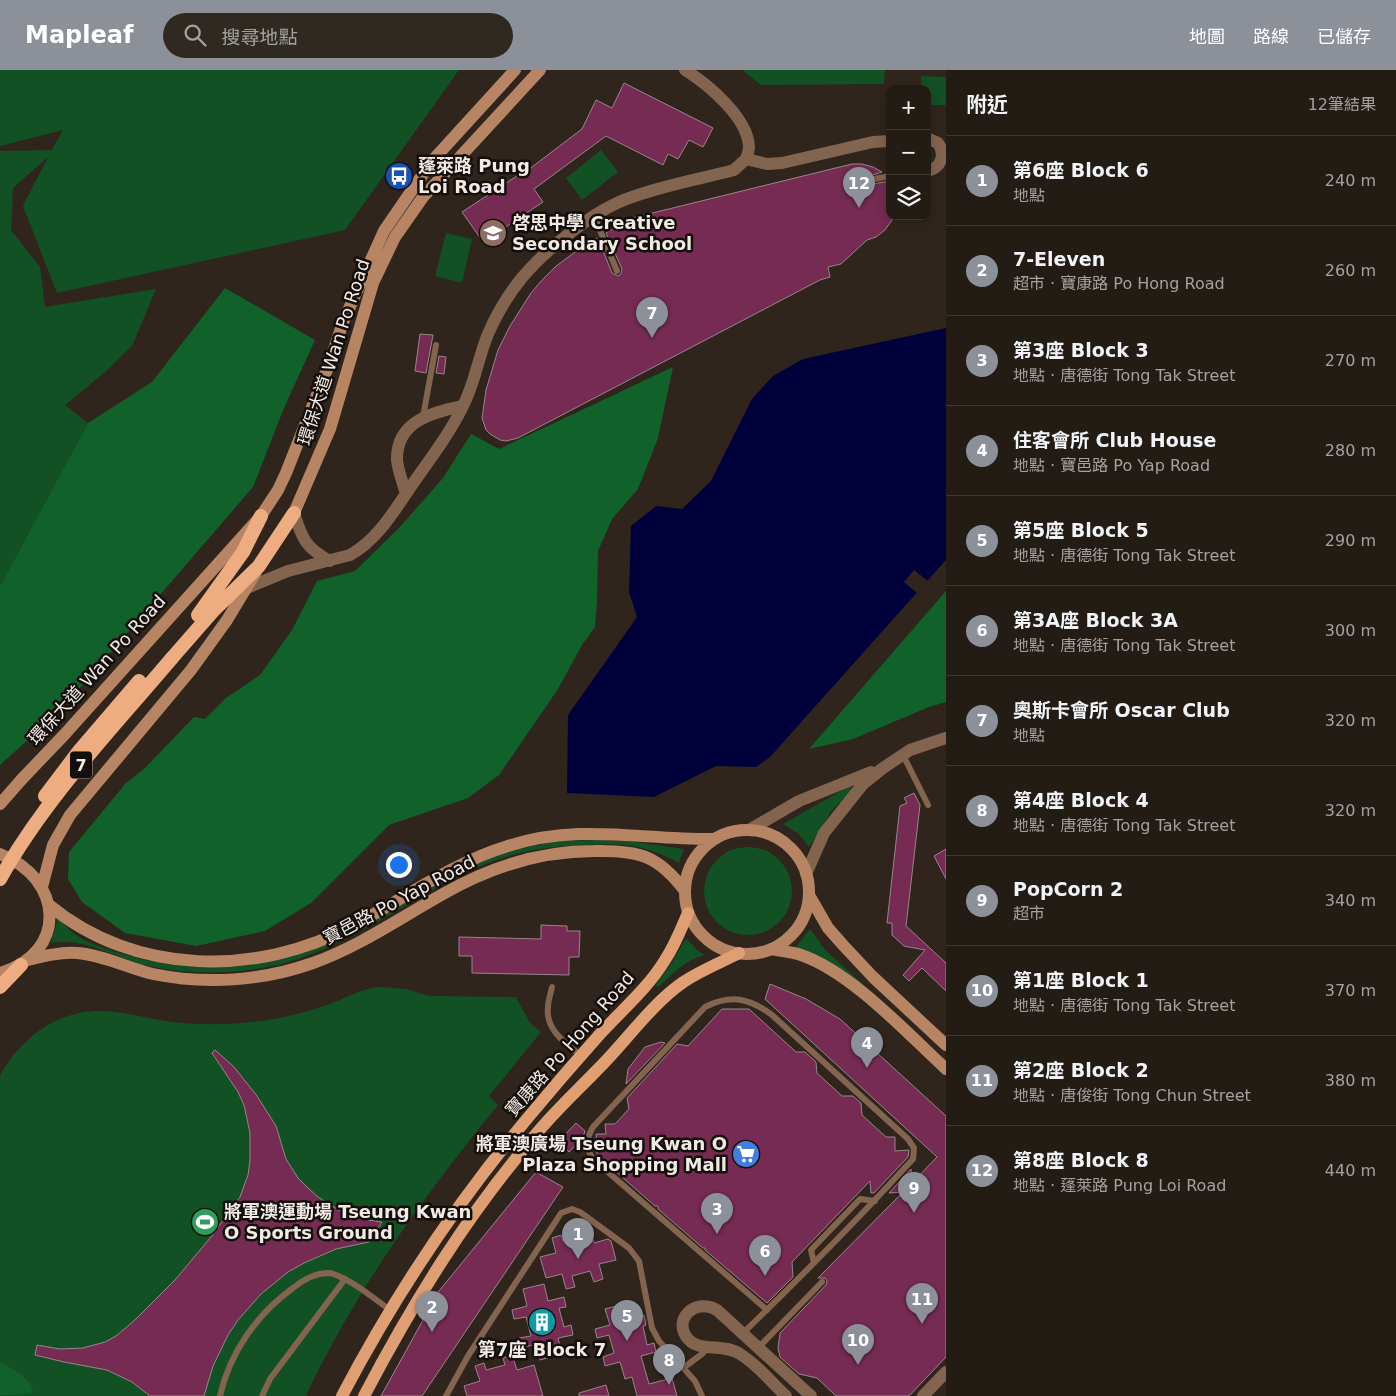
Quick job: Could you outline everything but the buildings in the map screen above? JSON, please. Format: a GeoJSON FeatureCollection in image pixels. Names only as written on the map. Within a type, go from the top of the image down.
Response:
{"type":"FeatureCollection","features":[{"type":"Feature","properties":{"kind":"highway","name":"環保大道 Wan Po Road"},"geometry":{"type":"LineString","coordinates":[[0,863],[22,827],[55,782],[168,655],[259,566],[294,513]]}},
{"type":"Feature","properties":{"kind":"highway","name":"環保大道 Wan Po Road"},"geometry":{"type":"LineString","coordinates":[[0,879],[15,852],[40,815],[168,655],[233,568],[261,516]]}},
{"type":"Feature","properties":{"kind":"highway"},"geometry":{"type":"LineString","coordinates":[[0,987],[24,962]]}},
{"type":"Feature","properties":{"kind":"main road","name":"環保大道 Wan Po Road"},"geometry":{"type":"LineString","coordinates":[[0,804],[261,516],[278,490],[286,473],[344,322],[384,231],[432,161],[514,70]]}},
{"type":"Feature","properties":{"kind":"main road","name":"環保大道 Wan Po Road"},"geometry":{"type":"LineString","coordinates":[[294,513],[330,429],[373,283],[396,237],[423,197],[540,70]]}},
{"type":"Feature","properties":{"kind":"main road","name":"環保大道 Wan Po Road"},"geometry":{"type":"LineString","coordinates":[[42,887],[53,845],[70,815],[196,664],[247,588],[259,566]]}},
{"type":"Feature","properties":{"kind":"main road"},"geometry":{"type":"LineString","coordinates":[[0,790],[22,779]]}},
{"type":"Feature","properties":{"kind":"main road","name":"寶邑路 Po Yap Road"},"geometry":{"type":"LineString","coordinates":[[750,830],[768,833],[783,842],[798,856],[806,874],[809,895],[804,916],[798,927],[782,944],[760,952],[739,953],[723,949],[708,940],[697,928],[688,913],[685,892],[687,876],[692,862],[702,849],[714,839],[731,832],[750,830]]}},
{"type":"Feature","properties":{"kind":"main road","name":"寶邑路 Po Yap Road"},"geometry":{"type":"LineString","coordinates":[[49,905],[66,919],[88,932],[138,952],[199,961],[241,960],[274,955],[318,942],[354,925],[464,863],[489,852],[525,841],[561,834],[590,833],[714,839]]}},
{"type":"Feature","properties":{"kind":"main road","name":"寶邑路 Po Yap Road"},"geometry":{"type":"LineString","coordinates":[[0,973],[24,962],[49,955],[66,953],[84,954],[140,971],[186,979],[227,980],[276,974],[303,967],[346,949],[452,889],[494,870],[530,858],[564,852],[607,850],[642,856],[663,866],[673,875],[685,892]]}},
{"type":"Feature","properties":{"kind":"main road"},"geometry":{"type":"LineString","coordinates":[[0,854],[30,872],[42,887],[49,905],[47,932],[43,941],[24,962]]}},
{"type":"Feature","properties":{"kind":"main road","name":"寶邑路 Po Yap Road"},"geometry":{"type":"LineString","coordinates":[[809,895],[828,928],[843,946],[873,977],[946,1045]]}},
{"type":"Feature","properties":{"kind":"main road","name":"寶康路 Po Hong Road"},"geometry":{"type":"LineString","coordinates":[[342,1396],[410,1276],[465,1197],[494,1159],[580,1056],[646,985],[664,962],[676,941],[688,913]]}},
{"type":"Feature","properties":{"kind":"main road","name":"寶邑路 Po Yap Road"},"geometry":{"type":"LineString","coordinates":[[771,949],[801,955],[831,970],[864,993],[946,1069]]}},
{"type":"Feature","properties":{"kind":"main road","name":"寶康路 Po Hong Road"},"geometry":{"type":"LineString","coordinates":[[364,1396],[410,1310],[451,1246],[502,1176],[538,1132],[624,1042],[661,1000],[682,983],[739,953]]}},
{"type":"Feature","properties":{"kind":"street"},"geometry":{"type":"LineString","coordinates":[[247,588],[288,571],[350,555],[373,539],[433,456],[464,406],[481,351],[497,316],[524,274],[546,251],[593,214],[632,197],[734,170],[746,159],[749,148],[742,125],[737,116],[731,108],[685,70]]}},
{"type":"Feature","properties":{"kind":"street"},"geometry":{"type":"LineString","coordinates":[[931,140],[938,143],[942,153],[938,166],[931,169]]}},
{"type":"Feature","properties":{"kind":"street"},"geometry":{"type":"LineString","coordinates":[[746,159],[768,164],[782,163],[873,142],[886,141]]}},
{"type":"Feature","properties":{"kind":"street"},"geometry":{"type":"LineString","coordinates":[[406,494],[397,462],[401,437],[416,421],[423,417],[440,410],[464,406]]}},
{"type":"Feature","properties":{"kind":"street"},"geometry":{"type":"LineString","coordinates":[[294,513],[301,533],[310,548],[330,561]]}},
{"type":"Feature","properties":{"kind":"street"},"geometry":{"type":"LineString","coordinates":[[806,874],[824,833],[864,784],[883,768],[910,750],[946,738]]}},
{"type":"Feature","properties":{"kind":"street"},"geometry":{"type":"LineString","coordinates":[[750,830],[799,801],[883,768]]}},
{"type":"Feature","properties":{"kind":"street"},"geometry":{"type":"LineString","coordinates":[[786,1396],[758,1368],[740,1354],[729,1348],[692,1344],[684,1332],[684,1319],[691,1309],[697,1306],[710,1306],[717,1310],[811,1396]]}},
{"type":"Feature","properties":{"kind":"street"},"geometry":{"type":"LineString","coordinates":[[924,1396],[946,1372]]}},
{"type":"Feature","properties":{"kind":"lane"},"geometry":{"type":"LineString","coordinates":[[874,179],[886,177]]}},
{"type":"Feature","properties":{"kind":"lane"},"geometry":{"type":"LineString","coordinates":[[593,214],[617,271]]}},
{"type":"Feature","properties":{"kind":"lane"},"geometry":{"type":"LineString","coordinates":[[423,417],[436,345]]}},
{"type":"Feature","properties":{"kind":"lane"},"geometry":{"type":"LineString","coordinates":[[903,755],[928,805]]}},
{"type":"Feature","properties":{"kind":"lane"},"geometry":{"type":"LineString","coordinates":[[552,987],[547,1009],[551,1025],[560,1039],[580,1056]]}},
{"type":"Feature","properties":{"kind":"lane"},"geometry":{"type":"LineString","coordinates":[[742,1334],[767,1310],[814,1263],[875,1201],[914,1159],[914,1148],[908,1139],[759,1005],[744,1000],[718,1000],[705,1007],[593,1127],[587,1140],[587,1150],[594,1160],[767,1310]]}},
{"type":"Feature","properties":{"kind":"lane"},"geometry":{"type":"LineString","coordinates":[[814,1263],[812,1250],[860,1199],[875,1201]]}},
{"type":"Feature","properties":{"kind":"lane"},"geometry":{"type":"LineString","coordinates":[[446,1396],[468,1356],[561,1213],[572,1209],[580,1212],[629,1248],[639,1261],[652,1328],[658,1342],[695,1381],[702,1396]]}},
{"type":"Feature","properties":{"kind":"lane"},"geometry":{"type":"LineString","coordinates":[[220,1396],[227,1372],[241,1343],[260,1316],[297,1285],[316,1274],[334,1274],[345,1279],[390,1310]]}},
{"type":"Feature","properties":{"kind":"lane"},"geometry":{"type":"LineString","coordinates":[[262,1396],[270,1379],[345,1279]]}},
{"type":"Feature","properties":{"kind":"lane"},"geometry":{"type":"LineString","coordinates":[[758,1348],[822,1282]]}},
{"type":"Feature","properties":{"kind":"lane"},"geometry":{"type":"LineString","coordinates":[[683,1368],[702,1354],[708,1347]]}},
{"type":"Feature","properties":{"kind":"green space"},"geometry":{"type":"Polygon","coordinates":[[[0,70],[459,70],[345,230],[57,293],[23,206],[48,157],[13,188],[11,230],[40,267],[45,307],[156,289],[132,346],[104,373],[65,405],[88,423],[0,586],[0,151],[52,150],[63,130],[0,146],[0,70]]]}},
{"type":"Feature","properties":{"kind":"green space"},"geometry":{"type":"Polygon","coordinates":[[[742,70],[885,70],[884,84],[761,85],[742,70]]]}},
{"type":"Feature","properties":{"kind":"green space"},"geometry":{"type":"Polygon","coordinates":[[[921,76],[946,77],[946,105],[931,105],[931,85],[921,85],[921,76]]]}},
{"type":"Feature","properties":{"kind":"green space"},"geometry":{"type":"Polygon","coordinates":[[[601,150],[618,172],[582,200],[566,178],[601,150]]]}},
{"type":"Feature","properties":{"kind":"green space"},"geometry":{"type":"Polygon","coordinates":[[[446,233],[472,239],[462,283],[435,276],[446,233]]]}},
{"type":"Feature","properties":{"kind":"green space"},"geometry":{"type":"Polygon","coordinates":[[[225,288],[315,340],[284,408],[253,487],[60,711],[0,765],[0,586],[88,423],[152,382],[225,288]]]}},
{"type":"Feature","properties":{"kind":"green space"},"geometry":{"type":"Polygon","coordinates":[[[673,367],[658,438],[638,489],[612,519],[598,551],[595,627],[582,645],[558,689],[499,775],[468,798],[389,825],[311,903],[265,931],[196,946],[125,933],[82,902],[68,879],[69,852],[126,783],[145,768],[194,717],[205,719],[226,698],[260,675],[292,630],[317,581],[355,571],[399,528],[443,478],[471,434],[499,449],[673,367]]]}},
{"type":"Feature","properties":{"kind":"green space"},"geometry":{"type":"Polygon","coordinates":[[[946,591],[946,702],[929,707],[853,739],[809,749],[946,591]]]}},
{"type":"Feature","properties":{"kind":"green space"},"geometry":{"type":"Polygon","coordinates":[[[850,786],[852,789],[830,813],[809,847],[799,834],[783,824],[850,786]]]}},
{"type":"Feature","properties":{"kind":"green space"},"geometry":{"type":"Polygon","coordinates":[[[561,841],[629,841],[684,849],[679,863],[644,848],[610,844],[551,847],[509,856],[447,882],[373,925],[322,950],[278,965],[243,971],[188,972],[170,970],[140,964],[76,943],[51,943],[57,915],[69,929],[89,942],[113,951],[156,962],[198,967],[218,967],[283,959],[451,875],[502,854],[531,846],[561,841]]]}},
{"type":"Feature","properties":{"kind":"green space"},"geometry":{"type":"Polygon","coordinates":[[[748,847],[765,850],[779,860],[789,874],[792,891],[789,908],[779,922],[765,932],[748,935],[731,932],[717,922],[707,908],[704,891],[707,874],[717,860],[731,850],[748,847]]]}},
{"type":"Feature","properties":{"kind":"green space"},"geometry":{"type":"Polygon","coordinates":[[[810,929],[826,951],[882,1001],[821,957],[796,947],[810,929]]]}},
{"type":"Feature","properties":{"kind":"green space"},"geometry":{"type":"Polygon","coordinates":[[[686,938],[698,951],[705,955],[685,964],[658,987],[655,985],[670,966],[686,938]]]}},
{"type":"Feature","properties":{"kind":"green space","name":"將軍澳運動場 Tseung Kwan O Sports Ground"},"geometry":{"type":"Polygon","coordinates":[[[381,987],[406,989],[429,996],[516,997],[530,1023],[541,1032],[489,1096],[498,1105],[418,1208],[369,1281],[325,1357],[306,1396],[0,1396],[0,1076],[20,1047],[47,1026],[62,1018],[79,1013],[96,1011],[114,1012],[193,1024],[241,1023],[297,1014],[331,1004],[366,990],[381,987]]]}},
{"type":"Feature","properties":{"kind":"green space"},"geometry":{"type":"Polygon","coordinates":[[[0,1362],[19,1373],[31,1385],[33,1389],[31,1393],[0,1395],[0,1362]]]}},
{"type":"Feature","properties":{"kind":"shaded area"},"geometry":{"type":"Polygon","coordinates":[[[946,328],[946,560],[770,757],[756,767],[716,766],[654,797],[567,793],[568,715],[637,617],[629,592],[631,526],[656,506],[682,509],[711,481],[752,399],[773,376],[803,359],[946,328]]]}},
{"type":"Feature","properties":{"kind":"pier"},"geometry":{"type":"Polygon","coordinates":[[[914,570],[928,581],[917,593],[904,582],[914,570]]]}},
{"type":"Feature","properties":{"kind":"place","name":"蓬萊路 Pung Loi Road"},"geometry":{"type":"Point","coordinates":[399,176]}},
{"type":"Feature","properties":{"kind":"place","name":"第8座 Block 8"},"geometry":{"type":"Point","coordinates":[859,208]}},
{"type":"Feature","properties":{"kind":"place","name":"啓思中學 Creative Secondary School"},"geometry":{"type":"Point","coordinates":[493,233]}},
{"type":"Feature","properties":{"kind":"place","name":"奧斯卡會所 Oscar Club"},"geometry":{"type":"Point","coordinates":[652,338]}},
{"type":"Feature","properties":{"kind":"place","name":"住客會所 Club House"},"geometry":{"type":"Point","coordinates":[867,1068]}},
{"type":"Feature","properties":{"kind":"place","name":"將軍澳廣場 Tseung Kwan O Plaza Shopping Mall"},"geometry":{"type":"Point","coordinates":[746,1154]}},
{"type":"Feature","properties":{"kind":"place","name":"PopCorn 2"},"geometry":{"type":"Point","coordinates":[914,1213]}},
{"type":"Feature","properties":{"kind":"place","name":"將軍澳運動場 Tseung Kwan O Sports Ground"},"geometry":{"type":"Point","coordinates":[205,1222]}},
{"type":"Feature","properties":{"kind":"place","name":"第3座 Block 3"},"geometry":{"type":"Point","coordinates":[717,1234]}},
{"type":"Feature","properties":{"kind":"place","name":"第6座 Block 6"},"geometry":{"type":"Point","coordinates":[578,1259]}},
{"type":"Feature","properties":{"kind":"place","name":"第3A座 Block 3A"},"geometry":{"type":"Point","coordinates":[765,1276]}},
{"type":"Feature","properties":{"kind":"place","name":"第7座 Block 7"},"geometry":{"type":"Point","coordinates":[542,1322]}},
{"type":"Feature","properties":{"kind":"place","name":"第2座 Block 2"},"geometry":{"type":"Point","coordinates":[922,1324]}},
{"type":"Feature","properties":{"kind":"place","name":"7-Eleven"},"geometry":{"type":"Point","coordinates":[432,1332]}},
{"type":"Feature","properties":{"kind":"place","name":"第5座 Block 5"},"geometry":{"type":"Point","coordinates":[627,1341]}},
{"type":"Feature","properties":{"kind":"place","name":"第1座 Block 1"},"geometry":{"type":"Point","coordinates":[858,1365]}},
{"type":"Feature","properties":{"kind":"place","name":"第4座 Block 4"},"geometry":{"type":"Point","coordinates":[669,1385]}}]}
